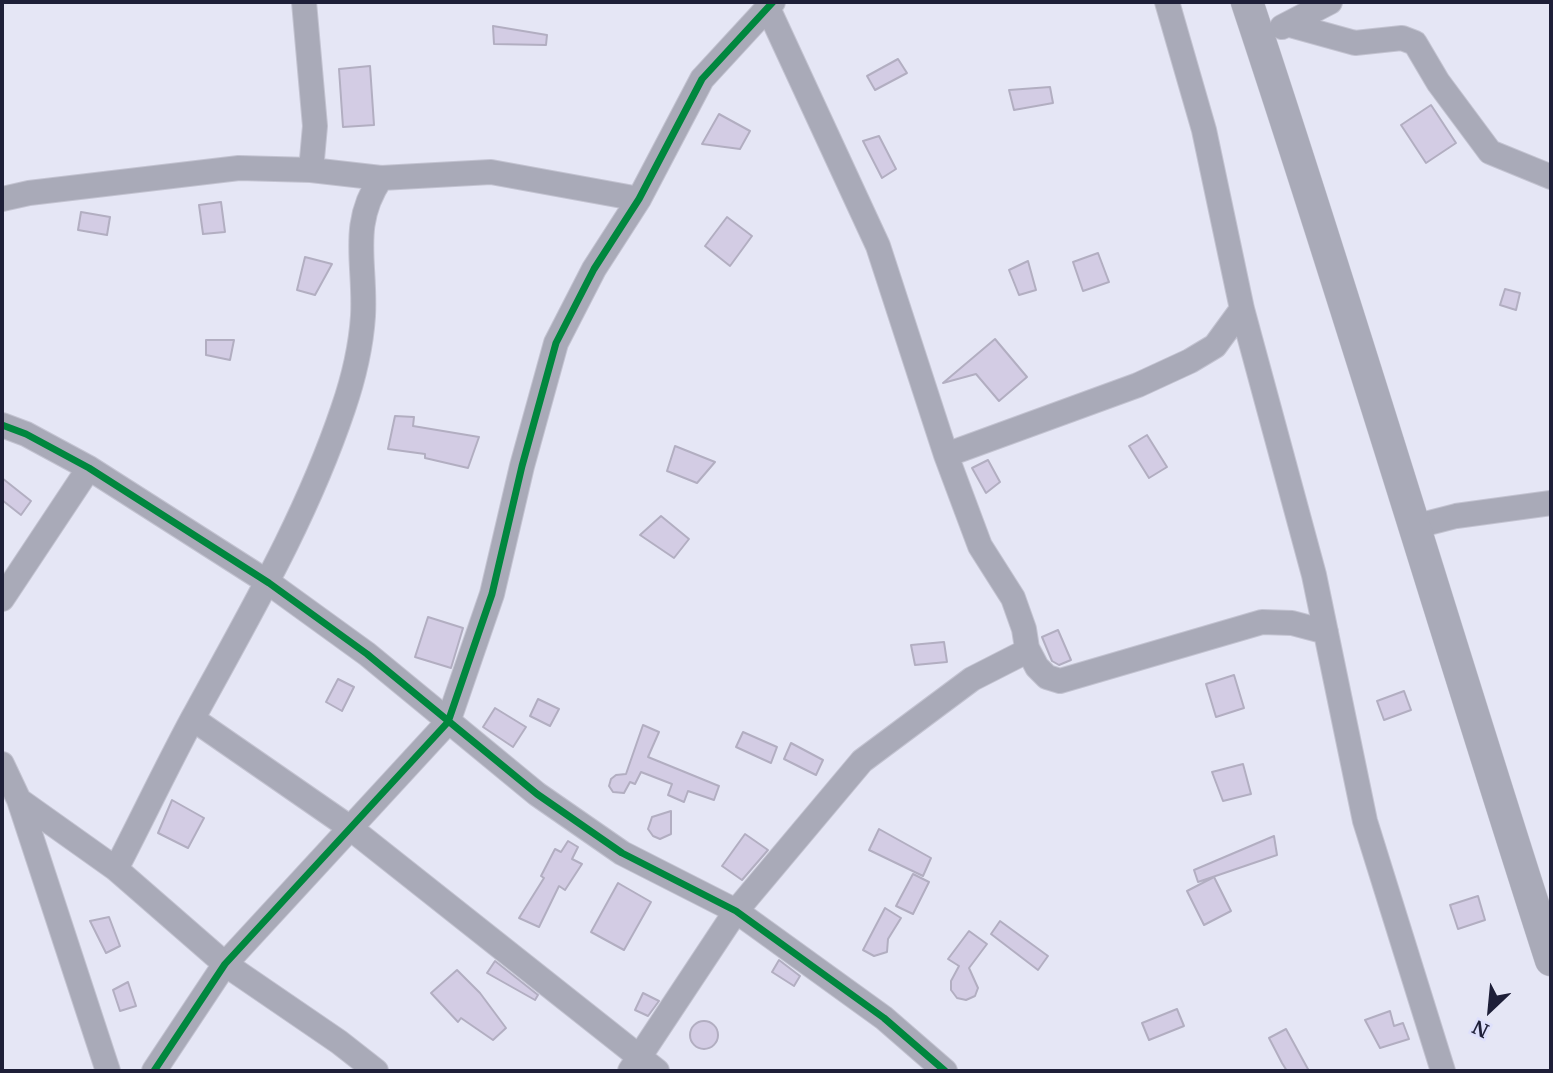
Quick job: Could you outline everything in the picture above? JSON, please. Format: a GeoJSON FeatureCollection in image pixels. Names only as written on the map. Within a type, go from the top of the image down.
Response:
{"type":"FeatureCollection","features":[{"type":"Feature","properties":{"kind":"street"},"geometry":{"type":"LineString","coordinates":[[304,2],[315,127],[311,170]]}},
{"type":"Feature","properties":{"kind":"street"},"geometry":{"type":"LineString","coordinates":[[1167,2],[1204,130],[1242,309],[1314,575],[1365,821],[1443,1071]]}},
{"type":"Feature","properties":{"kind":"street"},"geometry":{"type":"LineString","coordinates":[[1247,2],[1417,526],[1489,768],[1551,960]]}},
{"type":"Feature","properties":{"kind":"street"},"geometry":{"type":"LineString","coordinates":[[1258,33],[1290,25],[1330,2]]}},
{"type":"Feature","properties":{"kind":"street"},"geometry":{"type":"LineString","coordinates":[[153,1071],[226,964],[448,722],[492,594],[522,466],[556,343],[594,268],[639,199],[702,79],[770,4],[878,246],[946,455],[980,546],[1013,598],[1024,629],[1027,648],[1037,667],[1048,677],[1060,681],[1251,624],[1284,622],[1326,632]]}},
{"type":"Feature","properties":{"kind":"street"},"geometry":{"type":"LineString","coordinates":[[1290,25],[1355,43],[1402,38],[1415,43],[1490,152],[1551,177]]}},
{"type":"Feature","properties":{"kind":"street"},"geometry":{"type":"LineString","coordinates":[[2,199],[29,192],[239,169],[311,170],[381,178],[491,172],[639,199]]}},
{"type":"Feature","properties":{"kind":"street"},"geometry":{"type":"LineString","coordinates":[[116,869],[193,719],[269,583],[322,467],[344,406],[363,316],[362,214],[381,178]]}},
{"type":"Feature","properties":{"kind":"street"},"geometry":{"type":"LineString","coordinates":[[946,455],[1138,385],[1190,361],[1215,346],[1242,309]]}},
{"type":"Feature","properties":{"kind":"street"},"geometry":{"type":"LineString","coordinates":[[2,425],[26,434],[89,468],[269,583],[367,654],[537,794],[622,853],[736,911],[884,1018],[945,1071]]}},
{"type":"Feature","properties":{"kind":"street"},"geometry":{"type":"LineString","coordinates":[[2,598],[89,468]]}},
{"type":"Feature","properties":{"kind":"street"},"geometry":{"type":"LineString","coordinates":[[1417,526],[1456,516],[1551,503]]}},
{"type":"Feature","properties":{"kind":"street"},"geometry":{"type":"LineString","coordinates":[[193,719],[349,827],[642,1067],[736,911],[862,761],[972,679],[1023,653],[1027,648]]}},
{"type":"Feature","properties":{"kind":"street"},"geometry":{"type":"LineString","coordinates":[[2,764],[19,800],[108,1071]]}},
{"type":"Feature","properties":{"kind":"street"},"geometry":{"type":"LineString","coordinates":[[19,800],[116,869],[226,964],[339,1042],[376,1071]]}},
{"type":"Feature","properties":{"kind":"building"},"geometry":{"type":"Polygon","coordinates":[[[493,26],[547,35],[546,45],[494,44],[493,26]]]}},
{"type":"Feature","properties":{"kind":"building"},"geometry":{"type":"Polygon","coordinates":[[[898,59],[907,73],[875,90],[867,76],[898,59]]]}},
{"type":"Feature","properties":{"kind":"building"},"geometry":{"type":"Polygon","coordinates":[[[370,66],[374,125],[343,127],[339,69],[370,66]]]}},
{"type":"Feature","properties":{"kind":"building"},"geometry":{"type":"Polygon","coordinates":[[[1050,87],[1053,103],[1014,110],[1009,90],[1050,87]]]}},
{"type":"Feature","properties":{"kind":"building"},"geometry":{"type":"Polygon","coordinates":[[[1431,105],[1456,143],[1426,163],[1401,125],[1431,105]]]}},
{"type":"Feature","properties":{"kind":"building"},"geometry":{"type":"Polygon","coordinates":[[[719,114],[750,131],[740,149],[702,144],[719,114]]]}},
{"type":"Feature","properties":{"kind":"building"},"geometry":{"type":"Polygon","coordinates":[[[879,136],[896,169],[882,178],[863,141],[879,136]]]}},
{"type":"Feature","properties":{"kind":"building"},"geometry":{"type":"Polygon","coordinates":[[[221,202],[225,232],[203,234],[199,205],[221,202]]]}},
{"type":"Feature","properties":{"kind":"building"},"geometry":{"type":"Polygon","coordinates":[[[81,212],[110,217],[107,235],[78,230],[81,212]]]}},
{"type":"Feature","properties":{"kind":"building"},"geometry":{"type":"Polygon","coordinates":[[[727,217],[752,236],[730,266],[705,246],[727,217]]]}},
{"type":"Feature","properties":{"kind":"building"},"geometry":{"type":"Polygon","coordinates":[[[1098,253],[1109,282],[1083,291],[1073,262],[1098,253]]]}},
{"type":"Feature","properties":{"kind":"building"},"geometry":{"type":"Polygon","coordinates":[[[305,257],[332,264],[315,295],[297,290],[305,257]]]}},
{"type":"Feature","properties":{"kind":"building"},"geometry":{"type":"Polygon","coordinates":[[[1028,261],[1036,290],[1019,295],[1009,270],[1028,261]]]}},
{"type":"Feature","properties":{"kind":"building"},"geometry":{"type":"Polygon","coordinates":[[[1505,289],[1520,293],[1516,310],[1500,305],[1505,289]]]}},
{"type":"Feature","properties":{"kind":"building"},"geometry":{"type":"Polygon","coordinates":[[[995,339],[1027,377],[999,401],[976,374],[943,383],[995,339]]]}},
{"type":"Feature","properties":{"kind":"building"},"geometry":{"type":"Polygon","coordinates":[[[206,340],[234,340],[230,360],[206,355],[206,340]]]}},
{"type":"Feature","properties":{"kind":"building"},"geometry":{"type":"Polygon","coordinates":[[[395,416],[414,417],[413,426],[479,437],[468,468],[425,458],[425,454],[388,449],[395,416]]]}},
{"type":"Feature","properties":{"kind":"building"},"geometry":{"type":"Polygon","coordinates":[[[1147,435],[1167,467],[1149,478],[1129,446],[1147,435]]]}},
{"type":"Feature","properties":{"kind":"building"},"geometry":{"type":"Polygon","coordinates":[[[675,446],[715,462],[697,483],[667,471],[675,446]]]}},
{"type":"Feature","properties":{"kind":"building"},"geometry":{"type":"Polygon","coordinates":[[[988,460],[1000,482],[986,493],[972,468],[988,460]]]}},
{"type":"Feature","properties":{"kind":"building"},"geometry":{"type":"Polygon","coordinates":[[[2,478],[31,501],[21,515],[2,500],[2,478]]]}},
{"type":"Feature","properties":{"kind":"building"},"geometry":{"type":"Polygon","coordinates":[[[661,516],[689,539],[674,558],[640,535],[661,516]]]}},
{"type":"Feature","properties":{"kind":"building"},"geometry":{"type":"Polygon","coordinates":[[[428,617],[463,628],[451,668],[415,657],[428,617]]]}},
{"type":"Feature","properties":{"kind":"building"},"geometry":{"type":"Polygon","coordinates":[[[1058,630],[1071,660],[1059,665],[1052,661],[1042,637],[1058,630]]]}},
{"type":"Feature","properties":{"kind":"building"},"geometry":{"type":"Polygon","coordinates":[[[944,642],[947,662],[915,665],[911,645],[944,642]]]}},
{"type":"Feature","properties":{"kind":"building"},"geometry":{"type":"Polygon","coordinates":[[[1234,675],[1244,708],[1216,717],[1206,684],[1234,675]]]}},
{"type":"Feature","properties":{"kind":"building"},"geometry":{"type":"Polygon","coordinates":[[[338,679],[354,687],[342,711],[326,702],[338,679]]]}},
{"type":"Feature","properties":{"kind":"building"},"geometry":{"type":"Polygon","coordinates":[[[1404,691],[1411,710],[1384,720],[1377,701],[1404,691]]]}},
{"type":"Feature","properties":{"kind":"building"},"geometry":{"type":"Polygon","coordinates":[[[538,699],[559,709],[550,726],[530,716],[538,699]]]}},
{"type":"Feature","properties":{"kind":"building"},"geometry":{"type":"Polygon","coordinates":[[[495,708],[526,727],[513,747],[483,727],[495,708]]]}},
{"type":"Feature","properties":{"kind":"building"},"geometry":{"type":"Polygon","coordinates":[[[643,725],[659,732],[648,757],[719,786],[714,800],[688,791],[684,802],[668,795],[672,784],[641,772],[635,784],[630,782],[624,793],[613,792],[609,786],[611,779],[616,775],[626,774],[643,725]]]}},
{"type":"Feature","properties":{"kind":"building"},"geometry":{"type":"Polygon","coordinates":[[[743,732],[777,747],[771,763],[736,747],[743,732]]]}},
{"type":"Feature","properties":{"kind":"building"},"geometry":{"type":"Polygon","coordinates":[[[791,743],[823,760],[816,775],[784,759],[791,743]]]}},
{"type":"Feature","properties":{"kind":"building"},"geometry":{"type":"Polygon","coordinates":[[[1243,764],[1251,794],[1223,801],[1212,772],[1243,764]]]}},
{"type":"Feature","properties":{"kind":"building"},"geometry":{"type":"Polygon","coordinates":[[[172,800],[204,818],[188,848],[158,833],[172,800]]]}},
{"type":"Feature","properties":{"kind":"building"},"geometry":{"type":"Polygon","coordinates":[[[671,811],[671,834],[660,839],[653,836],[648,829],[652,817],[671,811]]]}},
{"type":"Feature","properties":{"kind":"building"},"geometry":{"type":"Polygon","coordinates":[[[879,829],[931,858],[923,876],[869,850],[879,829]]]}},
{"type":"Feature","properties":{"kind":"building"},"geometry":{"type":"Polygon","coordinates":[[[745,834],[768,850],[742,880],[722,866],[745,834]]]}},
{"type":"Feature","properties":{"kind":"building"},"geometry":{"type":"Polygon","coordinates":[[[1274,836],[1277,855],[1198,882],[1194,870],[1274,836]]]}},
{"type":"Feature","properties":{"kind":"building"},"geometry":{"type":"Polygon","coordinates":[[[568,841],[578,847],[572,859],[582,864],[565,890],[559,886],[539,927],[519,918],[544,878],[541,876],[555,849],[561,852],[568,841]]]}},
{"type":"Feature","properties":{"kind":"building"},"geometry":{"type":"Polygon","coordinates":[[[913,874],[929,882],[913,914],[896,906],[913,874]]]}},
{"type":"Feature","properties":{"kind":"building"},"geometry":{"type":"Polygon","coordinates":[[[1214,877],[1231,911],[1204,925],[1187,891],[1214,877]]]}},
{"type":"Feature","properties":{"kind":"building"},"geometry":{"type":"Polygon","coordinates":[[[618,883],[651,902],[624,950],[591,932],[618,883]]]}},
{"type":"Feature","properties":{"kind":"building"},"geometry":{"type":"Polygon","coordinates":[[[1478,896],[1485,920],[1458,929],[1450,905],[1478,896]]]}},
{"type":"Feature","properties":{"kind":"building"},"geometry":{"type":"Polygon","coordinates":[[[885,908],[901,918],[888,939],[887,952],[874,956],[863,950],[885,908]]]}},
{"type":"Feature","properties":{"kind":"building"},"geometry":{"type":"Polygon","coordinates":[[[109,917],[120,946],[106,953],[90,921],[109,917]]]}},
{"type":"Feature","properties":{"kind":"building"},"geometry":{"type":"Polygon","coordinates":[[[1000,921],[1048,956],[1038,970],[991,934],[1000,921]]]}},
{"type":"Feature","properties":{"kind":"building"},"geometry":{"type":"Polygon","coordinates":[[[969,931],[987,944],[969,968],[978,988],[975,996],[966,1000],[957,998],[951,990],[951,981],[959,966],[948,959],[969,931]]]}},
{"type":"Feature","properties":{"kind":"building"},"geometry":{"type":"Polygon","coordinates":[[[779,960],[800,976],[794,986],[772,972],[779,960]]]}},
{"type":"Feature","properties":{"kind":"building"},"geometry":{"type":"Polygon","coordinates":[[[495,961],[538,995],[535,1000],[487,973],[495,961]]]}},
{"type":"Feature","properties":{"kind":"building"},"geometry":{"type":"Polygon","coordinates":[[[457,970],[480,993],[506,1028],[493,1040],[461,1018],[458,1022],[431,993],[457,970]]]}},
{"type":"Feature","properties":{"kind":"building"},"geometry":{"type":"Polygon","coordinates":[[[128,982],[136,1006],[120,1011],[113,990],[128,982]]]}},
{"type":"Feature","properties":{"kind":"building"},"geometry":{"type":"Polygon","coordinates":[[[643,993],[659,1001],[648,1016],[635,1010],[643,993]]]}},
{"type":"Feature","properties":{"kind":"building"},"geometry":{"type":"Polygon","coordinates":[[[1177,1009],[1184,1026],[1149,1040],[1142,1023],[1177,1009]]]}},
{"type":"Feature","properties":{"kind":"building"},"geometry":{"type":"Polygon","coordinates":[[[1390,1011],[1394,1026],[1403,1023],[1409,1039],[1380,1048],[1365,1020],[1390,1011]]]}},
{"type":"Feature","properties":{"kind":"building"},"geometry":{"type":"Polygon","coordinates":[[[704,1021],[714,1025],[718,1035],[714,1045],[704,1049],[694,1045],[690,1035],[694,1025],[704,1021]]]}},
{"type":"Feature","properties":{"kind":"building"},"geometry":{"type":"Polygon","coordinates":[[[1286,1029],[1309,1071],[1287,1071],[1282,1063],[1269,1038],[1286,1029]]]}},
{"type":"Feature","properties":{"kind":"cycle path"},"geometry":{"type":"LineString","coordinates":[[154,1071],[225,964],[448,722],[492,594],[522,466],[556,343],[594,269],[639,199],[702,79],[773,2]]}},
{"type":"Feature","properties":{"kind":"cycle path"},"geometry":{"type":"LineString","coordinates":[[2,425],[26,434],[89,468],[269,583],[367,654],[537,794],[622,853],[736,911],[884,1018],[945,1071]]}}]}
